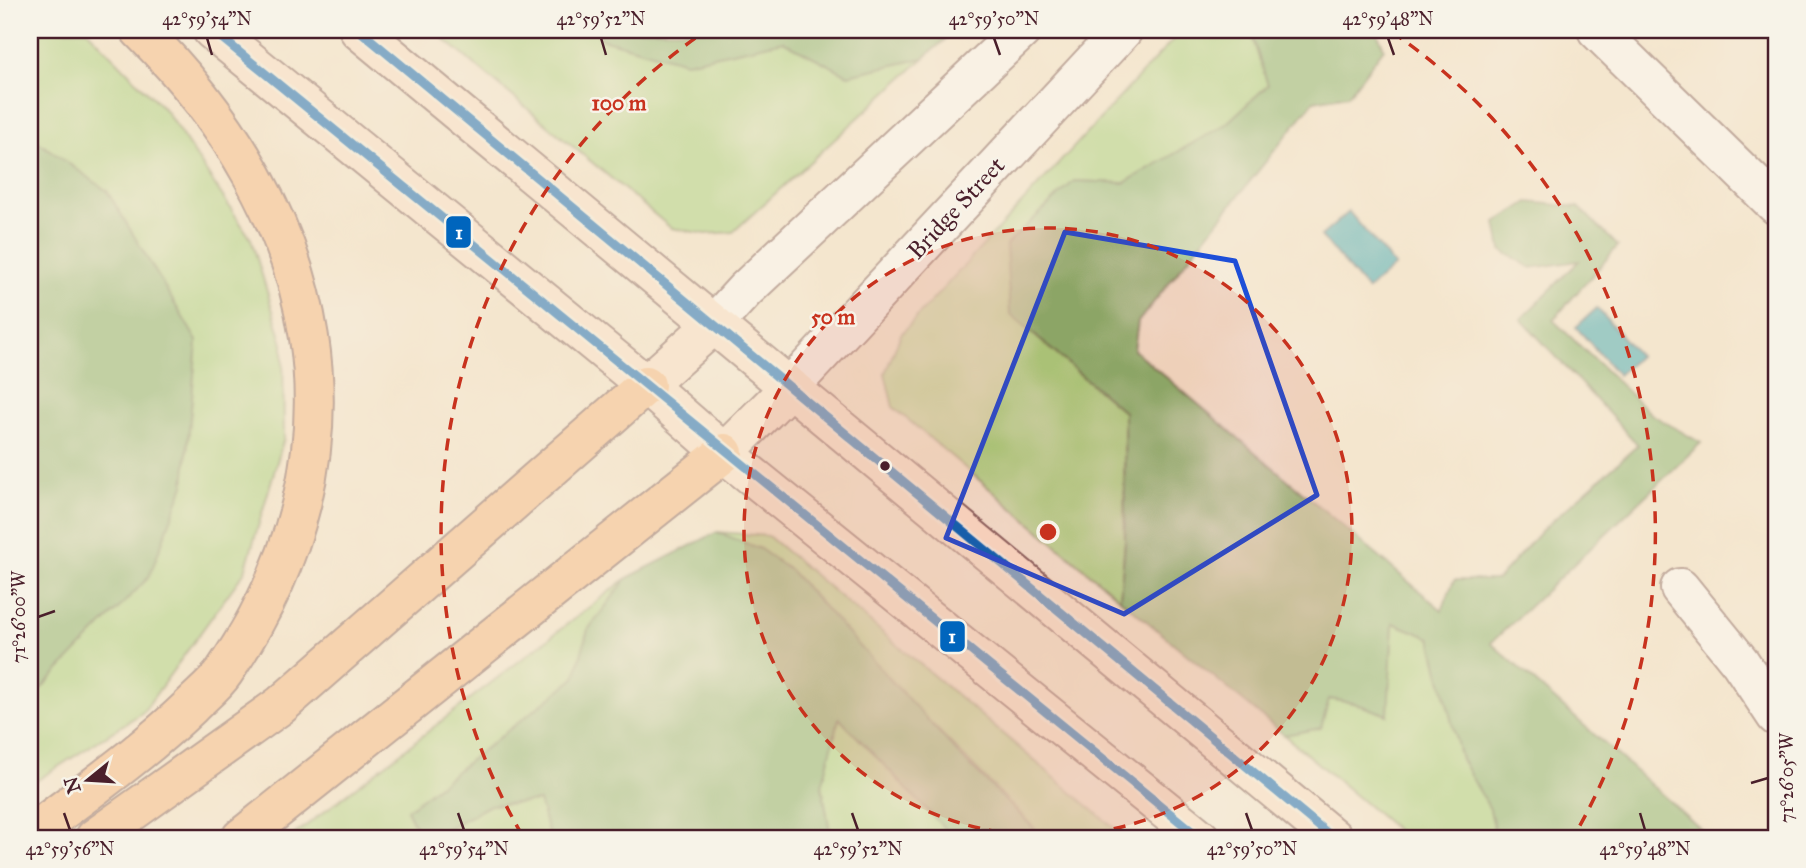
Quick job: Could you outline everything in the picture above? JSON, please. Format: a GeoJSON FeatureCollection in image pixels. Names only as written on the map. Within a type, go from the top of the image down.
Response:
{"type":"FeatureCollection","features":[{"type":"Feature","properties":{"kind":"highway"},"geometry":{"type":"LineString","coordinates":[[30,835],[154,741],[223,674],[270,594],[295,531],[309,481],[314,385],[311,337],[290,259],[263,197],[230,137],[166,55],[141,30]]}},
{"type":"Feature","properties":{"kind":"highway"},"geometry":{"type":"LineString","coordinates":[[95,838],[281,705],[646,385]]}},
{"type":"Feature","properties":{"kind":"highway"},"geometry":{"type":"LineString","coordinates":[[241,838],[724,453]]}},
{"type":"Feature","properties":{"kind":"main road"},"geometry":{"type":"LineString","coordinates":[[212,30],[646,385],[724,453],[1200,838]]}},
{"type":"Feature","properties":{"kind":"main road"},"geometry":{"type":"LineString","coordinates":[[359,30],[712,326],[790,387],[1333,838]]}},
{"type":"Feature","properties":{"kind":"main road"},"geometry":{"type":"LineString","coordinates":[[646,385],[712,326]]}},
{"type":"Feature","properties":{"kind":"main road","name":"Bridge Street"},"geometry":{"type":"LineString","coordinates":[[724,453],[790,387]]}},
{"type":"Feature","properties":{"kind":"street"},"geometry":{"type":"LineString","coordinates":[[712,326],[745,290],[1022,30]]}},
{"type":"Feature","properties":{"kind":"street","name":"Bridge Street"},"geometry":{"type":"LineString","coordinates":[[790,387],[1123,30]]}},
{"type":"Feature","properties":{"kind":"street"},"geometry":{"type":"LineString","coordinates":[[1597,30],[1776,205]]}},
{"type":"Feature","properties":{"kind":"street"},"geometry":{"type":"LineString","coordinates":[[1680,588],[1740,662],[1776,716]]}},
{"type":"Feature","properties":{"kind":"highlighted area"},"geometry":{"type":"Polygon","coordinates":[[[1065,232],[1235,261],[1317,495],[1124,614],[946,538],[1065,232]]]}},
{"type":"Feature","properties":{"kind":"green space"},"geometry":{"type":"Polygon","coordinates":[[[30,30],[87,30],[165,110],[251,239],[283,344],[284,438],[245,571],[143,712],[30,785],[30,700],[148,577],[184,485],[197,342],[107,191],[30,136],[30,30]]]}},
{"type":"Feature","properties":{"kind":"green space"},"geometry":{"type":"Polygon","coordinates":[[[433,30],[595,30],[601,39],[686,62],[783,41],[848,75],[924,58],[733,232],[706,234],[671,228],[433,30]]]}},
{"type":"Feature","properties":{"kind":"green space"},"geometry":{"type":"Polygon","coordinates":[[[595,30],[956,30],[924,58],[848,75],[783,41],[686,62],[601,39],[595,30]]]}},
{"type":"Feature","properties":{"kind":"green space"},"geometry":{"type":"Polygon","coordinates":[[[1182,30],[1250,30],[1268,85],[1226,124],[1124,183],[1074,181],[1010,314],[1124,412],[1125,541],[1120,599],[893,407],[885,373],[901,334],[1182,30]]]}},
{"type":"Feature","properties":{"kind":"green space"},"geometry":{"type":"Polygon","coordinates":[[[1250,30],[1376,30],[1384,48],[1348,95],[1314,101],[1138,322],[1134,350],[1442,610],[1454,580],[1497,580],[1542,530],[1638,445],[1521,319],[1579,261],[1531,268],[1501,250],[1496,223],[1528,202],[1579,207],[1618,246],[1553,320],[1651,414],[1701,443],[1491,643],[1711,838],[1496,838],[1490,809],[1461,759],[1431,638],[1393,623],[1388,715],[1354,703],[1329,699],[1321,728],[1284,735],[1120,599],[1125,541],[1124,412],[1010,314],[1006,245],[1074,181],[1124,183],[1226,124],[1268,85],[1250,30]]]}},
{"type":"Feature","properties":{"kind":"green space"},"geometry":{"type":"Polygon","coordinates":[[[30,136],[107,191],[197,341],[184,485],[149,577],[30,700],[30,136]]]}},
{"type":"Feature","properties":{"kind":"green space"},"geometry":{"type":"Polygon","coordinates":[[[717,532],[768,536],[1126,838],[1044,838],[760,549],[717,532]]]}},
{"type":"Feature","properties":{"kind":"green space"},"geometry":{"type":"Polygon","coordinates":[[[717,532],[760,549],[791,571],[965,761],[1044,838],[954,838],[839,718],[822,786],[831,838],[550,838],[539,801],[490,805],[430,838],[421,838],[407,810],[575,678],[588,630],[627,578],[717,532]]]}},
{"type":"Feature","properties":{"kind":"green space"},"geometry":{"type":"Polygon","coordinates":[[[627,578],[588,630],[575,678],[407,810],[421,838],[290,838],[627,578]]]}},
{"type":"Feature","properties":{"kind":"green space"},"geometry":{"type":"Polygon","coordinates":[[[1393,623],[1431,638],[1461,759],[1490,809],[1496,838],[1406,838],[1284,735],[1321,728],[1328,699],[1354,703],[1387,715],[1393,623]]]}},
{"type":"Feature","properties":{"kind":"green space"},"geometry":{"type":"Polygon","coordinates":[[[839,718],[954,838],[831,838],[822,786],[839,718]]]}},
{"type":"Feature","properties":{"kind":"green space"},"geometry":{"type":"Polygon","coordinates":[[[540,801],[550,838],[430,838],[490,805],[540,801]]]}},
{"type":"Feature","properties":{"kind":"water"},"geometry":{"type":"Polygon","coordinates":[[[1349,212],[1395,266],[1367,290],[1321,236],[1349,212]]]}},
{"type":"Feature","properties":{"kind":"water"},"geometry":{"type":"Polygon","coordinates":[[[1597,308],[1639,356],[1618,375],[1576,327],[1597,308]]]}},
{"type":"Feature","properties":{"kind":"transit line","name":"1"},"geometry":{"type":"LineString","coordinates":[[212,30],[1200,838]]}},
{"type":"Feature","properties":{"kind":"transit line","name":"1"},"geometry":{"type":"LineString","coordinates":[[359,30],[1333,838]]}}]}
